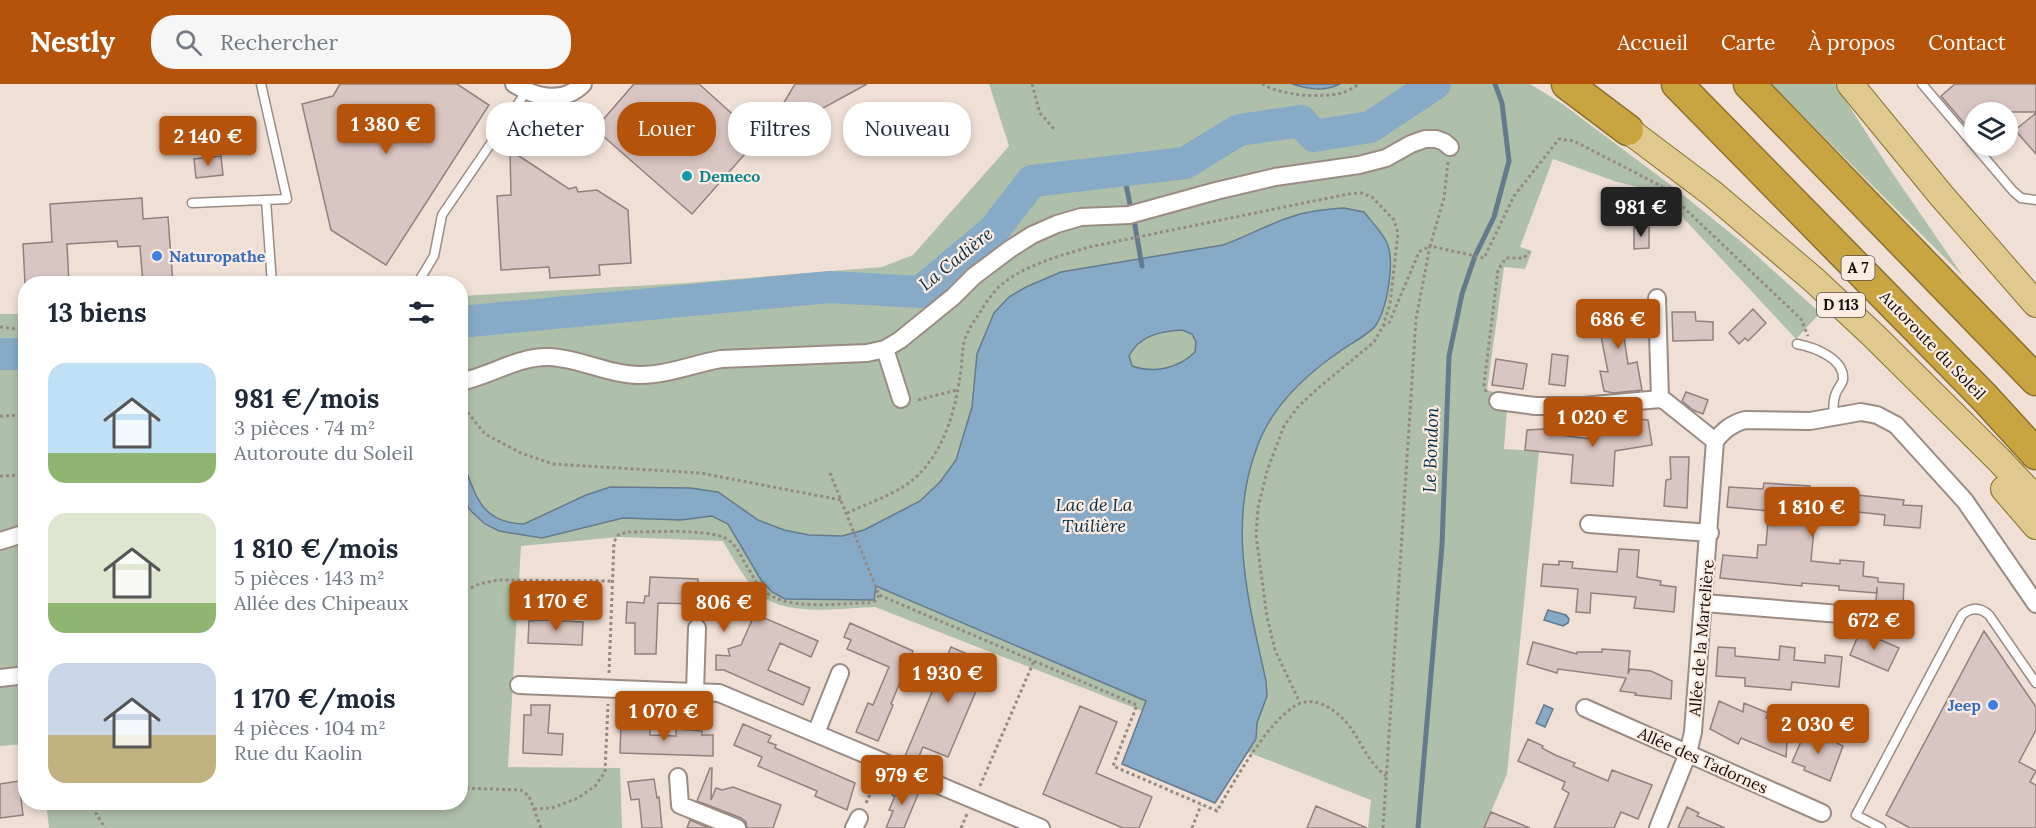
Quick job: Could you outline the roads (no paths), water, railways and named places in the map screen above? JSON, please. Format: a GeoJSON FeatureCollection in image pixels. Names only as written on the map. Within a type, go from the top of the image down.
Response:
{"type":"FeatureCollection","features":[{"type":"Feature","properties":{"kind":"highway"},"geometry":{"type":"LineString","coordinates":[[1567,84],[1628,130]]}},
{"type":"Feature","properties":{"kind":"highway","name":"Autoroute du Soleil"},"geometry":{"type":"LineString","coordinates":[[1677,84],[1985,398],[2036,454]]}},
{"type":"Feature","properties":{"kind":"highway"},"geometry":{"type":"LineString","coordinates":[[1749,84],[2036,380]]}},
{"type":"Feature","properties":{"kind":"main road"},"geometry":{"type":"LineString","coordinates":[[1850,84],[1941,195],[2036,304]]}},
{"type":"Feature","properties":{"kind":"main road","name":"D 113"},"geometry":{"type":"LineString","coordinates":[[1628,130],[1713,194],[1814,280],[2001,461],[2036,499]]}},
{"type":"Feature","properties":{"kind":"main road"},"geometry":{"type":"LineString","coordinates":[[1874,336],[2036,526]]}},
{"type":"Feature","properties":{"kind":"street"},"geometry":{"type":"LineString","coordinates":[[520,88],[540,96],[553,98],[566,94],[583,84]]}},
{"type":"Feature","properties":{"kind":"street"},"geometry":{"type":"LineString","coordinates":[[468,379],[524,360],[549,357],[638,375],[669,373],[721,359],[867,353],[885,349],[920,324],[974,276],[1010,249],[1032,235],[1057,224],[1081,217],[1129,215],[1275,177],[1359,165],[1386,158],[1425,139],[1436,139],[1450,147]]}},
{"type":"Feature","properties":{"kind":"street"},"geometry":{"type":"LineString","coordinates":[[1657,298],[1660,399]]}},
{"type":"Feature","properties":{"kind":"street"},"geometry":{"type":"LineString","coordinates":[[885,349],[901,399]]}},
{"type":"Feature","properties":{"kind":"street"},"geometry":{"type":"LineString","coordinates":[[1498,401],[1536,406],[1582,406],[1660,399],[1715,441],[1724,429],[1744,420],[1810,422],[1861,412],[1877,416],[1896,425],[1965,501],[2036,604]]}},
{"type":"Feature","properties":{"kind":"street","name":"Allée de la Martelière"},"geometry":{"type":"LineString","coordinates":[[1658,828],[1689,753],[1693,732],[1710,533],[1715,441]]}},
{"type":"Feature","properties":{"kind":"street"},"geometry":{"type":"LineString","coordinates":[[1589,524],[1710,533]]}},
{"type":"Feature","properties":{"kind":"street"},"geometry":{"type":"LineString","coordinates":[[0,541],[18,535]]}},
{"type":"Feature","properties":{"kind":"street"},"geometry":{"type":"LineString","coordinates":[[1704,603],[1853,615]]}},
{"type":"Feature","properties":{"kind":"street"},"geometry":{"type":"LineString","coordinates":[[695,692],[697,628]]}},
{"type":"Feature","properties":{"kind":"street"},"geometry":{"type":"LineString","coordinates":[[816,733],[840,673]]}},
{"type":"Feature","properties":{"kind":"street"},"geometry":{"type":"LineString","coordinates":[[0,678],[18,676]]}},
{"type":"Feature","properties":{"kind":"street"},"geometry":{"type":"LineString","coordinates":[[519,685],[719,693],[1041,828]]}},
{"type":"Feature","properties":{"kind":"street","name":"Allée des Tadornes"},"geometry":{"type":"LineString","coordinates":[[1585,708],[1822,813]]}},
{"type":"Feature","properties":{"kind":"street"},"geometry":{"type":"LineString","coordinates":[[678,777],[680,805],[736,828]]}},
{"type":"Feature","properties":{"kind":"lane"},"geometry":{"type":"LineString","coordinates":[[192,203],[287,199],[261,84]]}},
{"type":"Feature","properties":{"kind":"lane"},"geometry":{"type":"LineString","coordinates":[[1922,84],[2013,192],[2021,198],[2036,200]]}},
{"type":"Feature","properties":{"kind":"lane"},"geometry":{"type":"LineString","coordinates":[[422,276],[434,256],[442,215],[520,88]]}},
{"type":"Feature","properties":{"kind":"lane"},"geometry":{"type":"LineString","coordinates":[[266,200],[271,276]]}},
{"type":"Feature","properties":{"kind":"lane"},"geometry":{"type":"LineString","coordinates":[[1797,344],[1810,346],[1839,366],[1843,380],[1834,400],[1834,416]]}},
{"type":"Feature","properties":{"kind":"lane"},"geometry":{"type":"LineString","coordinates":[[1881,828],[1856,815],[1962,615],[1967,610],[1975,608],[1984,610],[1989,615],[2036,683]]}},
{"type":"Feature","properties":{"kind":"water"},"geometry":{"type":"Polygon","coordinates":[[[1292,84],[1340,84],[1316,89],[1292,84]]]}},
{"type":"Feature","properties":{"kind":"water","name":"Lac de La Tuilière"},"geometry":{"type":"Polygon","coordinates":[[[1344,208],[1364,212],[1378,229],[1389,249],[1390,271],[1387,296],[1376,325],[1364,336],[1326,361],[1290,393],[1271,418],[1257,447],[1248,477],[1243,506],[1242,535],[1248,594],[1267,696],[1257,723],[1256,739],[1215,803],[1122,764],[1146,701],[876,586],[874,600],[785,599],[772,592],[761,580],[728,524],[712,516],[681,520],[623,518],[542,538],[499,531],[485,524],[468,507],[468,476],[475,494],[488,512],[509,522],[524,524],[586,495],[610,487],[690,488],[718,492],[758,520],[784,530],[809,535],[842,536],[864,530],[920,501],[940,482],[956,460],[972,407],[977,354],[994,313],[1009,297],[1061,272],[1223,245],[1288,218],[1320,210],[1344,208]],[[1182,330],[1158,333],[1144,339],[1129,356],[1132,366],[1149,369],[1166,368],[1189,358],[1195,352],[1196,342],[1192,334],[1182,330]]]}},
{"type":"Feature","properties":{"kind":"water"},"geometry":{"type":"Polygon","coordinates":[[[1548,610],[1566,615],[1569,619],[1568,623],[1563,626],[1544,620],[1548,610]]]}},
{"type":"Feature","properties":{"kind":"water"},"geometry":{"type":"Polygon","coordinates":[[[1544,705],[1553,709],[1545,727],[1536,723],[1544,705]]]}},
{"type":"Feature","properties":{"kind":"waterway","name":"La Cadière"},"geometry":{"type":"LineString","coordinates":[[468,321],[830,287],[920,292],[993,231],[1032,181],[1185,163],[1239,130],[1301,121],[1314,136],[1370,127],[1435,84]]}},
{"type":"Feature","properties":{"kind":"waterway","name":"Le Bondon"},"geometry":{"type":"LineString","coordinates":[[1418,828],[1442,545],[1449,356],[1462,294],[1475,256],[1494,217],[1509,161],[1502,103],[1495,84]]}},
{"type":"Feature","properties":{"kind":"waterway"},"geometry":{"type":"LineString","coordinates":[[1123,170],[1130,204]]}},
{"type":"Feature","properties":{"kind":"waterway"},"geometry":{"type":"LineString","coordinates":[[1134,220],[1142,266]]}},
{"type":"Feature","properties":{"kind":"waterway","name":"La Cadière"},"geometry":{"type":"LineString","coordinates":[[0,354],[18,354]]}},
{"type":"Feature","properties":{"kind":"place","name":"Demeco"},"geometry":{"type":"Point","coordinates":[687,176]}},
{"type":"Feature","properties":{"kind":"place","name":"Naturopathe"},"geometry":{"type":"Point","coordinates":[157,256]}},
{"type":"Feature","properties":{"kind":"place","name":"Jeep"},"geometry":{"type":"Point","coordinates":[1993,705]}}]}
